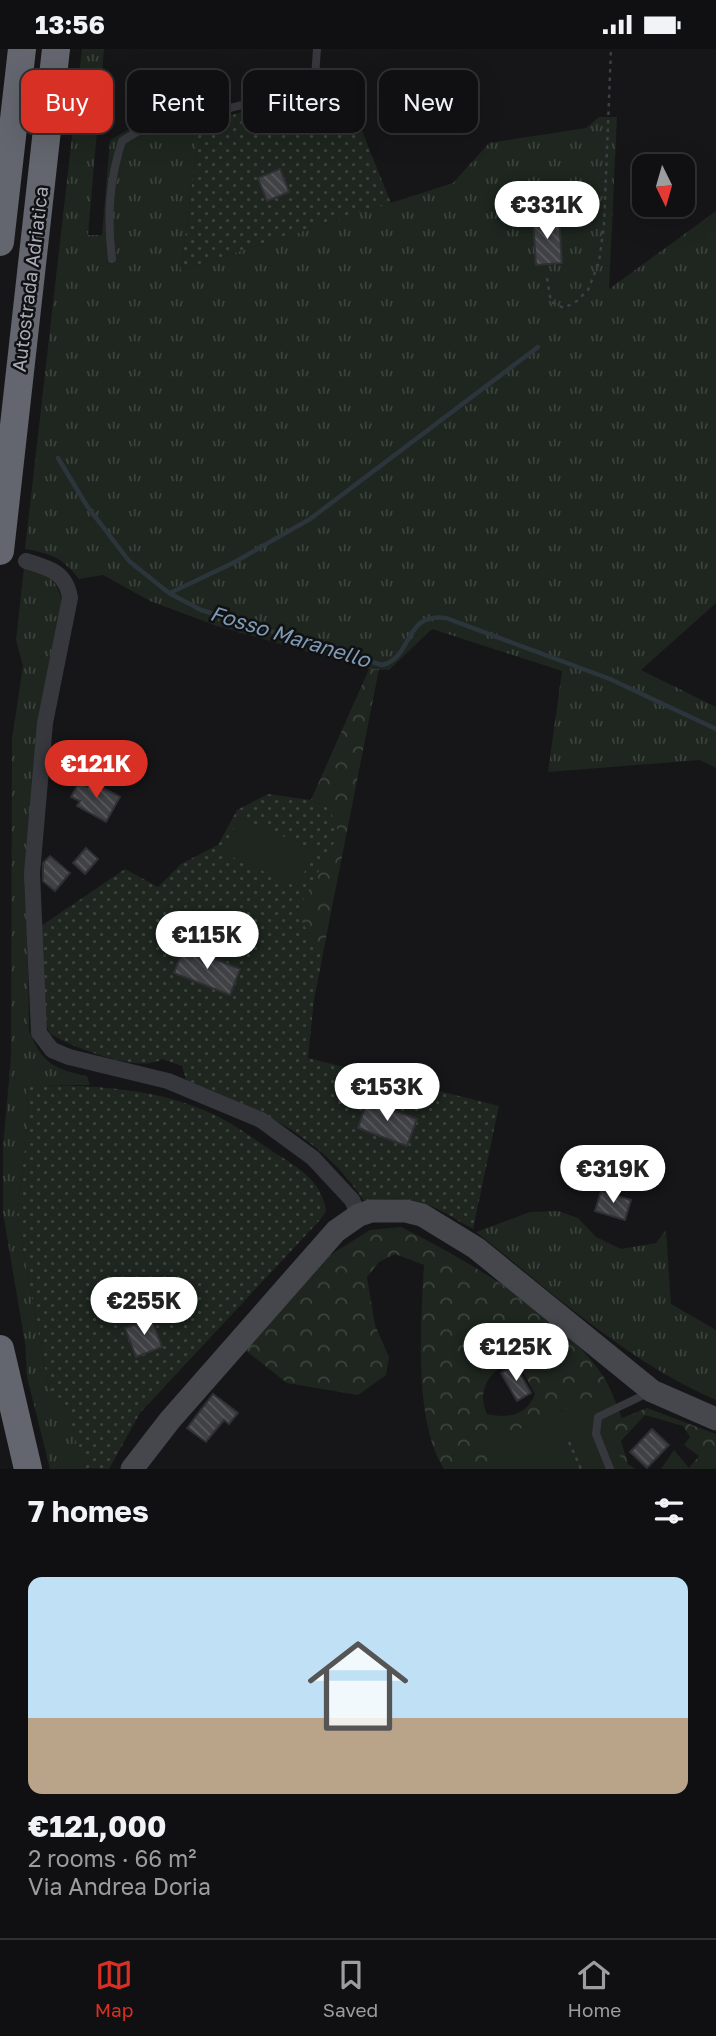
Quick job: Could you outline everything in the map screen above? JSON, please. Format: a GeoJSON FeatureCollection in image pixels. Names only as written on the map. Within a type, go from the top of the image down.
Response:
{"type":"FeatureCollection","features":[{"type":"Feature","properties":{"kind":"highway","name":"Autostrada Adriatica"},"geometry":{"type":"LineString","coordinates":[[0,242],[22,49]]}},
{"type":"Feature","properties":{"kind":"highway","name":"Autostrada Adriatica"},"geometry":{"type":"LineString","coordinates":[[13,556],[56,49]]}},
{"type":"Feature","properties":{"kind":"highway"},"geometry":{"type":"LineString","coordinates":[[0,1349],[28,1469]]}},
{"type":"Feature","properties":{"kind":"main road"},"geometry":{"type":"LineString","coordinates":[[132,1469],[170,1420],[336,1231],[359,1215],[371,1211],[406,1211],[447,1228],[652,1391],[716,1419]]}},
{"type":"Feature","properties":{"kind":"street"},"geometry":{"type":"LineString","coordinates":[[13,556],[62,576],[68,584],[70,598],[45,723],[32,873],[36,1006],[39,1033],[44,1043],[69,1057],[168,1081],[261,1120],[313,1158],[352,1200],[359,1215]]}},
{"type":"Feature","properties":{"kind":"lane"},"geometry":{"type":"LineString","coordinates":[[112,259],[108,224],[111,174],[122,141],[140,130],[300,91],[314,77],[317,49]]}},
{"type":"Feature","properties":{"kind":"lane"},"geometry":{"type":"LineString","coordinates":[[610,1469],[596,1434],[598,1417],[652,1391]]}},
{"type":"Feature","properties":{"kind":"path"},"geometry":{"type":"LineString","coordinates":[[547,278],[551,302],[564,308],[577,301],[587,290],[599,262],[604,225],[611,49]]}},
{"type":"Feature","properties":{"kind":"path"},"geometry":{"type":"LineString","coordinates":[[569,1442],[581,1469]]}},
{"type":"Feature","properties":{"kind":"green space"},"geometry":{"type":"Polygon","coordinates":[[[82,49],[104,49],[102,70],[80,70],[82,49]]]}},
{"type":"Feature","properties":{"kind":"green space"},"geometry":{"type":"Polygon","coordinates":[[[243,112],[243,133],[363,133],[391,203],[181,270],[199,133],[229,133],[229,116],[243,112]]]}},
{"type":"Feature","properties":{"kind":"green space"},"geometry":{"type":"Polygon","coordinates":[[[599,117],[617,117],[609,289],[716,211],[716,603],[641,670],[716,707],[716,768],[700,760],[548,772],[562,671],[432,629],[389,670],[369,669],[217,626],[150,601],[103,575],[79,579],[55,558],[25,549],[72,133],[97,133],[88,235],[102,235],[110,140],[127,130],[127,133],[199,133],[181,270],[453,183],[489,143],[586,128],[599,117]]]}},
{"type":"Feature","properties":{"kind":"green space"},"geometry":{"type":"Polygon","coordinates":[[[24,567],[53,582],[62,601],[26,874],[29,1030],[44,1057],[57,1067],[87,1076],[90,1085],[26,1085],[28,1120],[17,1218],[49,1389],[63,1401],[85,1467],[90,1469],[50,1469],[27,1377],[25,1343],[3,1213],[3,1147],[11,1058],[12,739],[23,666],[16,640],[24,567]]]}},
{"type":"Feature","properties":{"kind":"green space"},"geometry":{"type":"Polygon","coordinates":[[[369,669],[379,669],[314,999],[297,912],[309,884],[329,808],[311,800],[369,669]]]}},
{"type":"Feature","properties":{"kind":"green space"},"geometry":{"type":"Polygon","coordinates":[[[268,794],[311,800],[329,808],[339,833],[297,912],[322,958],[314,999],[308,1058],[499,1106],[473,1229],[422,1203],[397,1199],[364,1201],[328,1158],[307,1141],[262,1113],[186,1080],[182,1066],[162,1059],[152,1063],[122,1061],[73,1045],[49,1033],[43,1013],[41,926],[125,869],[158,887],[181,864],[218,845],[237,810],[268,794]],[[239,817],[223,853],[298,887],[314,850],[239,817]],[[185,947],[174,973],[229,995],[240,968],[185,947]],[[367,1102],[358,1128],[407,1146],[417,1119],[367,1102]]]}},
{"type":"Feature","properties":{"kind":"green space"},"geometry":{"type":"Polygon","coordinates":[[[239,817],[315,850],[298,887],[222,854],[239,817]]]}},
{"type":"Feature","properties":{"kind":"green space"},"geometry":{"type":"Polygon","coordinates":[[[26,1085],[100,1087],[174,1100],[221,1118],[293,1164],[314,1183],[324,1201],[326,1211],[319,1221],[140,1413],[109,1469],[85,1468],[63,1401],[49,1389],[17,1218],[28,1120],[26,1085]],[[142,1322],[125,1329],[136,1357],[162,1347],[153,1325],[142,1322]]]}},
{"type":"Feature","properties":{"kind":"green space"},"geometry":{"type":"Polygon","coordinates":[[[558,1211],[578,1218],[596,1237],[621,1249],[656,1243],[666,1230],[671,1304],[716,1330],[716,1400],[651,1366],[621,1346],[476,1232],[530,1212],[558,1211]]]}},
{"type":"Feature","properties":{"kind":"green space"},"geometry":{"type":"Polygon","coordinates":[[[401,1227],[513,1292],[566,1333],[587,1356],[605,1379],[622,1418],[647,1408],[716,1434],[716,1469],[661,1469],[674,1450],[689,1468],[699,1456],[684,1445],[690,1437],[683,1426],[645,1415],[621,1441],[628,1464],[635,1469],[444,1469],[434,1449],[423,1398],[421,1342],[424,1265],[395,1254],[379,1262],[367,1277],[375,1325],[389,1357],[386,1375],[358,1395],[287,1383],[245,1350],[322,1260],[370,1230],[401,1227]],[[515,1357],[488,1380],[483,1396],[487,1414],[503,1416],[522,1411],[535,1394],[515,1357]]]}},
{"type":"Feature","properties":{"kind":"green space"},"geometry":{"type":"Polygon","coordinates":[[[609,1390],[622,1419],[611,1425],[610,1435],[626,1469],[495,1469],[484,1444],[609,1390]]]}},
{"type":"Feature","properties":{"kind":"water"},"geometry":{"type":"Polygon","coordinates":[[[216,920],[243,931],[237,945],[211,934],[216,920]]]}},
{"type":"Feature","properties":{"kind":"building"},"geometry":{"type":"Polygon","coordinates":[[[280,169],[289,192],[267,201],[258,178],[280,169]]]}},
{"type":"Feature","properties":{"kind":"building"},"geometry":{"type":"Polygon","coordinates":[[[559,217],[562,263],[536,265],[533,218],[559,217]]]}},
{"type":"Feature","properties":{"kind":"building"},"geometry":{"type":"Polygon","coordinates":[[[90,781],[120,797],[106,822],[77,806],[80,801],[71,797],[79,782],[87,787],[90,781]]]}},
{"type":"Feature","properties":{"kind":"building"},"geometry":{"type":"Polygon","coordinates":[[[86,848],[98,859],[85,874],[73,863],[86,848]]]}},
{"type":"Feature","properties":{"kind":"building"},"geometry":{"type":"Polygon","coordinates":[[[50,856],[70,873],[55,891],[43,881],[43,863],[50,856]]]}},
{"type":"Feature","properties":{"kind":"building"},"geometry":{"type":"Polygon","coordinates":[[[184,947],[240,969],[230,995],[174,973],[184,947]]]}},
{"type":"Feature","properties":{"kind":"building"},"geometry":{"type":"Polygon","coordinates":[[[367,1101],[417,1119],[407,1146],[358,1128],[367,1101]]]}},
{"type":"Feature","properties":{"kind":"building"},"geometry":{"type":"Polygon","coordinates":[[[601,1191],[631,1200],[625,1220],[595,1211],[601,1191]]]}},
{"type":"Feature","properties":{"kind":"building"},"geometry":{"type":"Polygon","coordinates":[[[162,1297],[165,1313],[143,1317],[140,1301],[162,1297]]]}},
{"type":"Feature","properties":{"kind":"building"},"geometry":{"type":"Polygon","coordinates":[[[151,1318],[162,1347],[136,1357],[125,1328],[151,1318]]]}},
{"type":"Feature","properties":{"kind":"building"},"geometry":{"type":"Polygon","coordinates":[[[515,1365],[531,1393],[517,1401],[501,1373],[515,1365]]]}},
{"type":"Feature","properties":{"kind":"building"},"geometry":{"type":"Polygon","coordinates":[[[213,1394],[238,1413],[229,1424],[224,1420],[206,1442],[187,1428],[213,1394]]]}},
{"type":"Feature","properties":{"kind":"building"},"geometry":{"type":"Polygon","coordinates":[[[652,1429],[669,1445],[647,1468],[630,1452],[652,1429]]]}},
{"type":"Feature","properties":{"kind":"waterway"},"geometry":{"type":"LineString","coordinates":[[170,593],[233,563],[310,519],[538,347]]}},
{"type":"Feature","properties":{"kind":"waterway","name":"Fosso Maranello"},"geometry":{"type":"LineString","coordinates":[[58,458],[87,506],[129,561],[169,593],[201,610],[382,665],[399,653],[422,622],[432,618],[446,618],[610,679],[716,729]]}}]}
